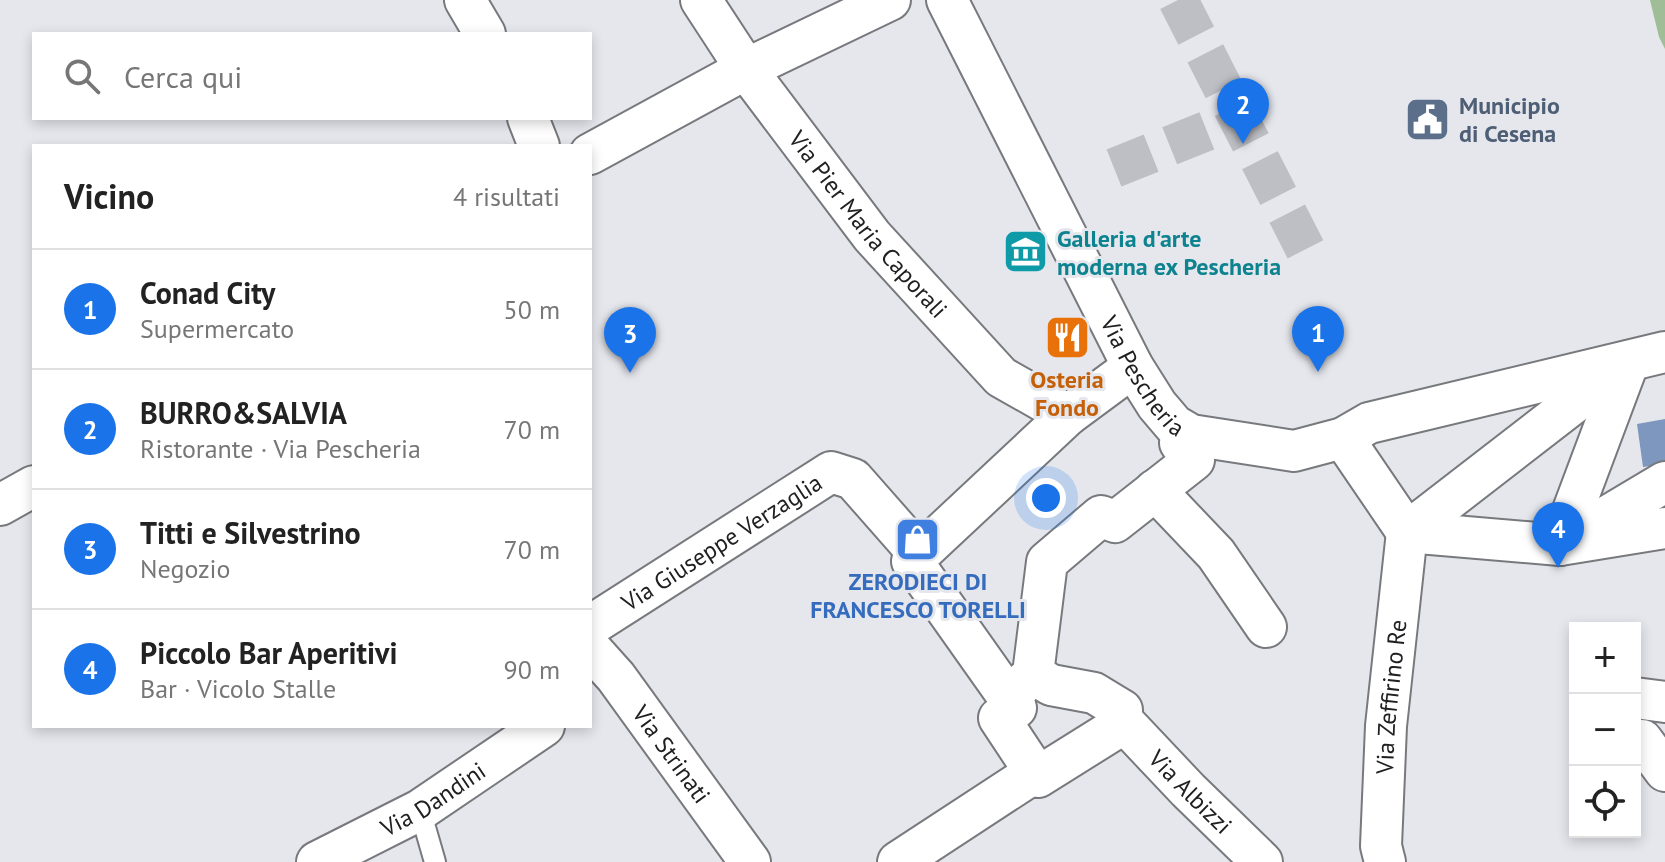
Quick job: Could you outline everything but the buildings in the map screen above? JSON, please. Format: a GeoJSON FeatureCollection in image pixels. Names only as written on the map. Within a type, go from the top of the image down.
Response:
{"type":"FeatureCollection","features":[{"type":"Feature","properties":{"kind":"street"},"geometry":{"type":"LineString","coordinates":[[465,0],[484,32]]}},
{"type":"Feature","properties":{"kind":"street","name":"Via Pier Maria Caporali"},"geometry":{"type":"LineString","coordinates":[[701,0],[746,69],[872,236],[1001,377],[1068,415]]}},
{"type":"Feature","properties":{"kind":"street"},"geometry":{"type":"LineString","coordinates":[[746,69],[758,40],[826,0]]}},
{"type":"Feature","properties":{"kind":"street"},"geometry":{"type":"LineString","coordinates":[[592,153],[746,69],[890,0]]}},
{"type":"Feature","properties":{"kind":"street","name":"Via Pescheria"},"geometry":{"type":"LineString","coordinates":[[947,0],[1133,367],[1174,425],[1191,435],[1294,451],[1343,438],[1369,423],[1647,356]]}},
{"type":"Feature","properties":{"kind":"street"},"geometry":{"type":"LineString","coordinates":[[529,120],[538,144]]}},
{"type":"Feature","properties":{"kind":"street"},"geometry":{"type":"LineString","coordinates":[[1407,532],[1647,356]]}},
{"type":"Feature","properties":{"kind":"street"},"geometry":{"type":"LineString","coordinates":[[1560,545],[1647,356]]}},
{"type":"Feature","properties":{"kind":"street"},"geometry":{"type":"LineString","coordinates":[[1021,686],[912,561],[1068,415],[1133,367]]}},
{"type":"Feature","properties":{"kind":"street"},"geometry":{"type":"LineString","coordinates":[[1120,718],[1118,727],[1038,777],[999,718],[1016,708],[1047,562],[1101,516],[1115,522],[1194,460],[1180,443],[1191,435]]}},
{"type":"Feature","properties":{"kind":"street"},"geometry":{"type":"LineString","coordinates":[[1343,438],[1407,532]]}},
{"type":"Feature","properties":{"kind":"street","name":"Via Giuseppe Verzaglia"},"geometry":{"type":"LineString","coordinates":[[592,625],[831,472],[853,479],[919,554]]}},
{"type":"Feature","properties":{"kind":"street"},"geometry":{"type":"LineString","coordinates":[[1560,545],[1665,482]]}},
{"type":"Feature","properties":{"kind":"street"},"geometry":{"type":"LineString","coordinates":[[0,505],[32,487]]}},
{"type":"Feature","properties":{"kind":"street"},"geometry":{"type":"LineString","coordinates":[[1155,490],[1216,554],[1266,627]]}},
{"type":"Feature","properties":{"kind":"street"},"geometry":{"type":"LineString","coordinates":[[1407,532],[1560,545],[1665,528]]}},
{"type":"Feature","properties":{"kind":"street","name":"Via Zeffirino Re"},"geometry":{"type":"LineString","coordinates":[[1378,857],[1386,726],[1407,532]]}},
{"type":"Feature","properties":{"kind":"street","name":"Via Strinati"},"geometry":{"type":"LineString","coordinates":[[592,654],[603,686],[750,862]]}},
{"type":"Feature","properties":{"kind":"street","name":"Via Albizzi"},"geometry":{"type":"LineString","coordinates":[[1021,686],[1051,685],[1094,693],[1122,710],[1120,718],[1262,862]]}},
{"type":"Feature","properties":{"kind":"street"},"geometry":{"type":"LineString","coordinates":[[1641,699],[1665,702]]}},
{"type":"Feature","properties":{"kind":"street","name":"Via Dandini"},"geometry":{"type":"LineString","coordinates":[[317,862],[420,810],[541,728]]}},
{"type":"Feature","properties":{"kind":"street"},"geometry":{"type":"LineString","coordinates":[[1641,740],[1665,771]]}},
{"type":"Feature","properties":{"kind":"street"},"geometry":{"type":"LineString","coordinates":[[898,862],[1034,773]]}},
{"type":"Feature","properties":{"kind":"lane"},"geometry":{"type":"LineString","coordinates":[[420,810],[435,862]]}},
{"type":"Feature","properties":{"kind":"green space"},"geometry":{"type":"Polygon","coordinates":[[[1650,0],[1665,0],[1665,49],[1659,37],[1650,0]]]}},
{"type":"Feature","properties":{"kind":"water"},"geometry":{"type":"Polygon","coordinates":[[[1665,419],[1665,464],[1643,467],[1637,424],[1665,419]]]}},
{"type":"Feature","properties":{"kind":"tunnel"},"geometry":{"type":"LineString","coordinates":[[1178,0],[1312,262]]}},
{"type":"Feature","properties":{"kind":"tunnel"},"geometry":{"type":"LineString","coordinates":[[1114,168],[1239,118]]}},
{"type":"Feature","properties":{"kind":"place","name":"Municipio di Cesena"},"geometry":{"type":"Point","coordinates":[1428,119]}},
{"type":"Feature","properties":{"kind":"place","name":"BURRO&SALVIA"},"geometry":{"type":"Point","coordinates":[1243,144]}},
{"type":"Feature","properties":{"kind":"place","name":"Galleria d'arte moderna ex Pescheria"},"geometry":{"type":"Point","coordinates":[1026,252]}},
{"type":"Feature","properties":{"kind":"place","name":"Osteria Fondo"},"geometry":{"type":"Point","coordinates":[1067,337]}},
{"type":"Feature","properties":{"kind":"place","name":"Conad City"},"geometry":{"type":"Point","coordinates":[1318,372]}},
{"type":"Feature","properties":{"kind":"place","name":"Titti e Silvestrino"},"geometry":{"type":"Point","coordinates":[630,373]}},
{"type":"Feature","properties":{"kind":"place","name":"ZERODIECI DI FRANCESCO TORELLI"},"geometry":{"type":"Point","coordinates":[918,539]}},
{"type":"Feature","properties":{"kind":"place","name":"Piccolo Bar Aperitivi"},"geometry":{"type":"Point","coordinates":[1558,568]}}]}
